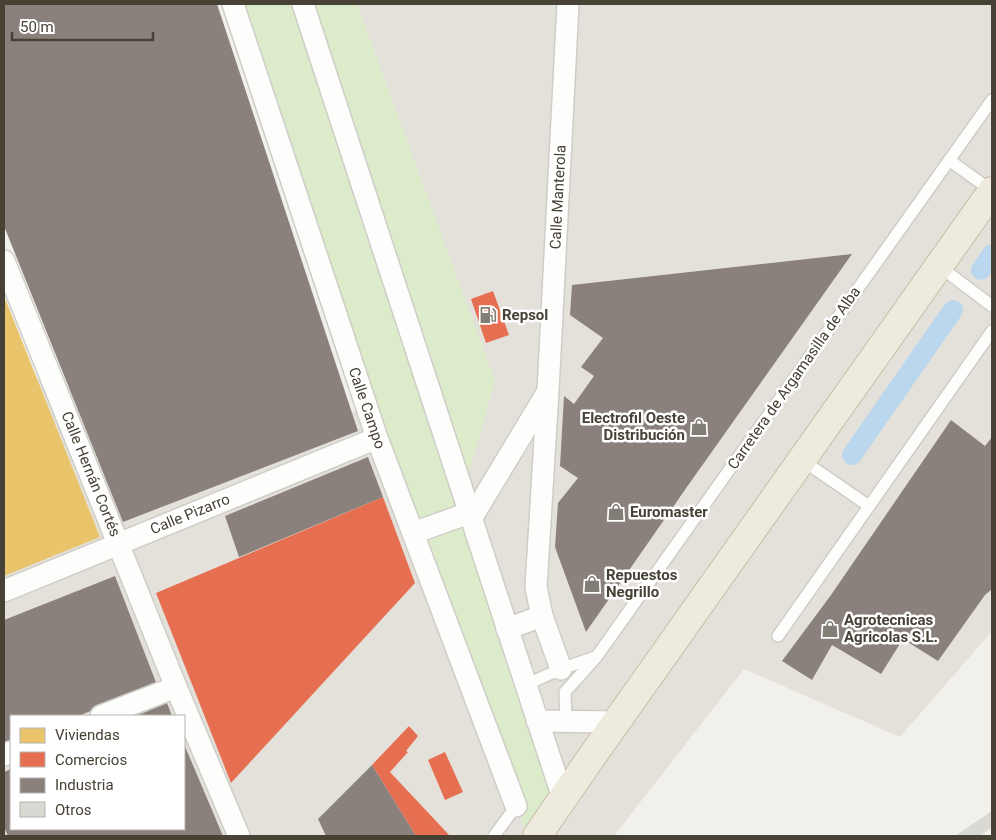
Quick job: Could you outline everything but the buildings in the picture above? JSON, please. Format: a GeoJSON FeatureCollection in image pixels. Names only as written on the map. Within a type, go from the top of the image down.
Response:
{"type":"FeatureCollection","features":[{"type":"Feature","properties":{"kind":"highway"},"geometry":{"type":"LineString","coordinates":[[537,836],[992,190]]}},
{"type":"Feature","properties":{"kind":"street","name":"Calle Campo"},"geometry":{"type":"LineString","coordinates":[[233,4],[377,438],[516,806]]}},
{"type":"Feature","properties":{"kind":"street"},"geometry":{"type":"LineString","coordinates":[[303,4],[563,798]]}},
{"type":"Feature","properties":{"kind":"street","name":"Calle Manterola"},"geometry":{"type":"LineString","coordinates":[[561,669],[542,616],[536,587],[568,4]]}},
{"type":"Feature","properties":{"kind":"street","name":"Calle Hernán Cortés"},"geometry":{"type":"LineString","coordinates":[[4,262],[239,836]]}},
{"type":"Feature","properties":{"kind":"street","name":"Calle Manterola"},"geometry":{"type":"LineString","coordinates":[[470,516],[548,390]]}},
{"type":"Feature","properties":{"kind":"street","name":"Calle Pizarro"},"geometry":{"type":"LineString","coordinates":[[4,591],[377,438]]}},
{"type":"Feature","properties":{"kind":"street"},"geometry":{"type":"LineString","coordinates":[[413,533],[470,516]]}},
{"type":"Feature","properties":{"kind":"street"},"geometry":{"type":"LineString","coordinates":[[507,629],[542,616]]}},
{"type":"Feature","properties":{"kind":"street"},"geometry":{"type":"LineString","coordinates":[[104,715],[176,686]]}},
{"type":"Feature","properties":{"kind":"street"},"geometry":{"type":"LineString","coordinates":[[537,721],[616,722]]}},
{"type":"Feature","properties":{"kind":"lane","name":"Carretera de Argamasilla de Alba"},"geometry":{"type":"LineString","coordinates":[[566,721],[565,692],[596,656],[992,100]]}},
{"type":"Feature","properties":{"kind":"lane"},"geometry":{"type":"LineString","coordinates":[[949,160],[992,190]]}},
{"type":"Feature","properties":{"kind":"lane"},"geometry":{"type":"LineString","coordinates":[[939,266],[992,306]]}},
{"type":"Feature","properties":{"kind":"lane"},"geometry":{"type":"LineString","coordinates":[[778,636],[992,330]]}},
{"type":"Feature","properties":{"kind":"lane"},"geometry":{"type":"LineString","coordinates":[[802,460],[869,506]]}},
{"type":"Feature","properties":{"kind":"lane"},"geometry":{"type":"LineString","coordinates":[[525,685],[596,656]]}},
{"type":"Feature","properties":{"kind":"lane"},"geometry":{"type":"LineString","coordinates":[[494,836],[516,806]]}},
{"type":"Feature","properties":{"kind":"shaded area"},"geometry":{"type":"Polygon","coordinates":[[[357,4],[992,4],[992,631],[900,737],[744,669],[614,836],[4,836],[4,370],[246,434],[494,381],[357,4]]]}},
{"type":"Feature","properties":{"kind":"green space"},"geometry":{"type":"Polygon","coordinates":[[[233,4],[357,4],[495,381],[463,494],[563,798],[527,836],[233,4]]]}},
{"type":"Feature","properties":{"kind":"waterway"},"geometry":{"type":"LineString","coordinates":[[981,270],[992,254]]}},
{"type":"Feature","properties":{"kind":"waterway"},"geometry":{"type":"LineString","coordinates":[[852,455],[953,310]]}},
{"type":"Feature","properties":{"kind":"place","name":"Repsol"},"geometry":{"type":"Point","coordinates":[488,315]}},
{"type":"Feature","properties":{"kind":"place","name":"Electrofil Oeste Distribución"},"geometry":{"type":"Point","coordinates":[699,427]}},
{"type":"Feature","properties":{"kind":"place","name":"Euromaster"},"geometry":{"type":"Point","coordinates":[616,512]}},
{"type":"Feature","properties":{"kind":"place","name":"Repuestos Negrillo"},"geometry":{"type":"Point","coordinates":[592,584]}},
{"type":"Feature","properties":{"kind":"place","name":"Agrotecnicas Agricolas S.L."},"geometry":{"type":"Point","coordinates":[830,629]}}]}
